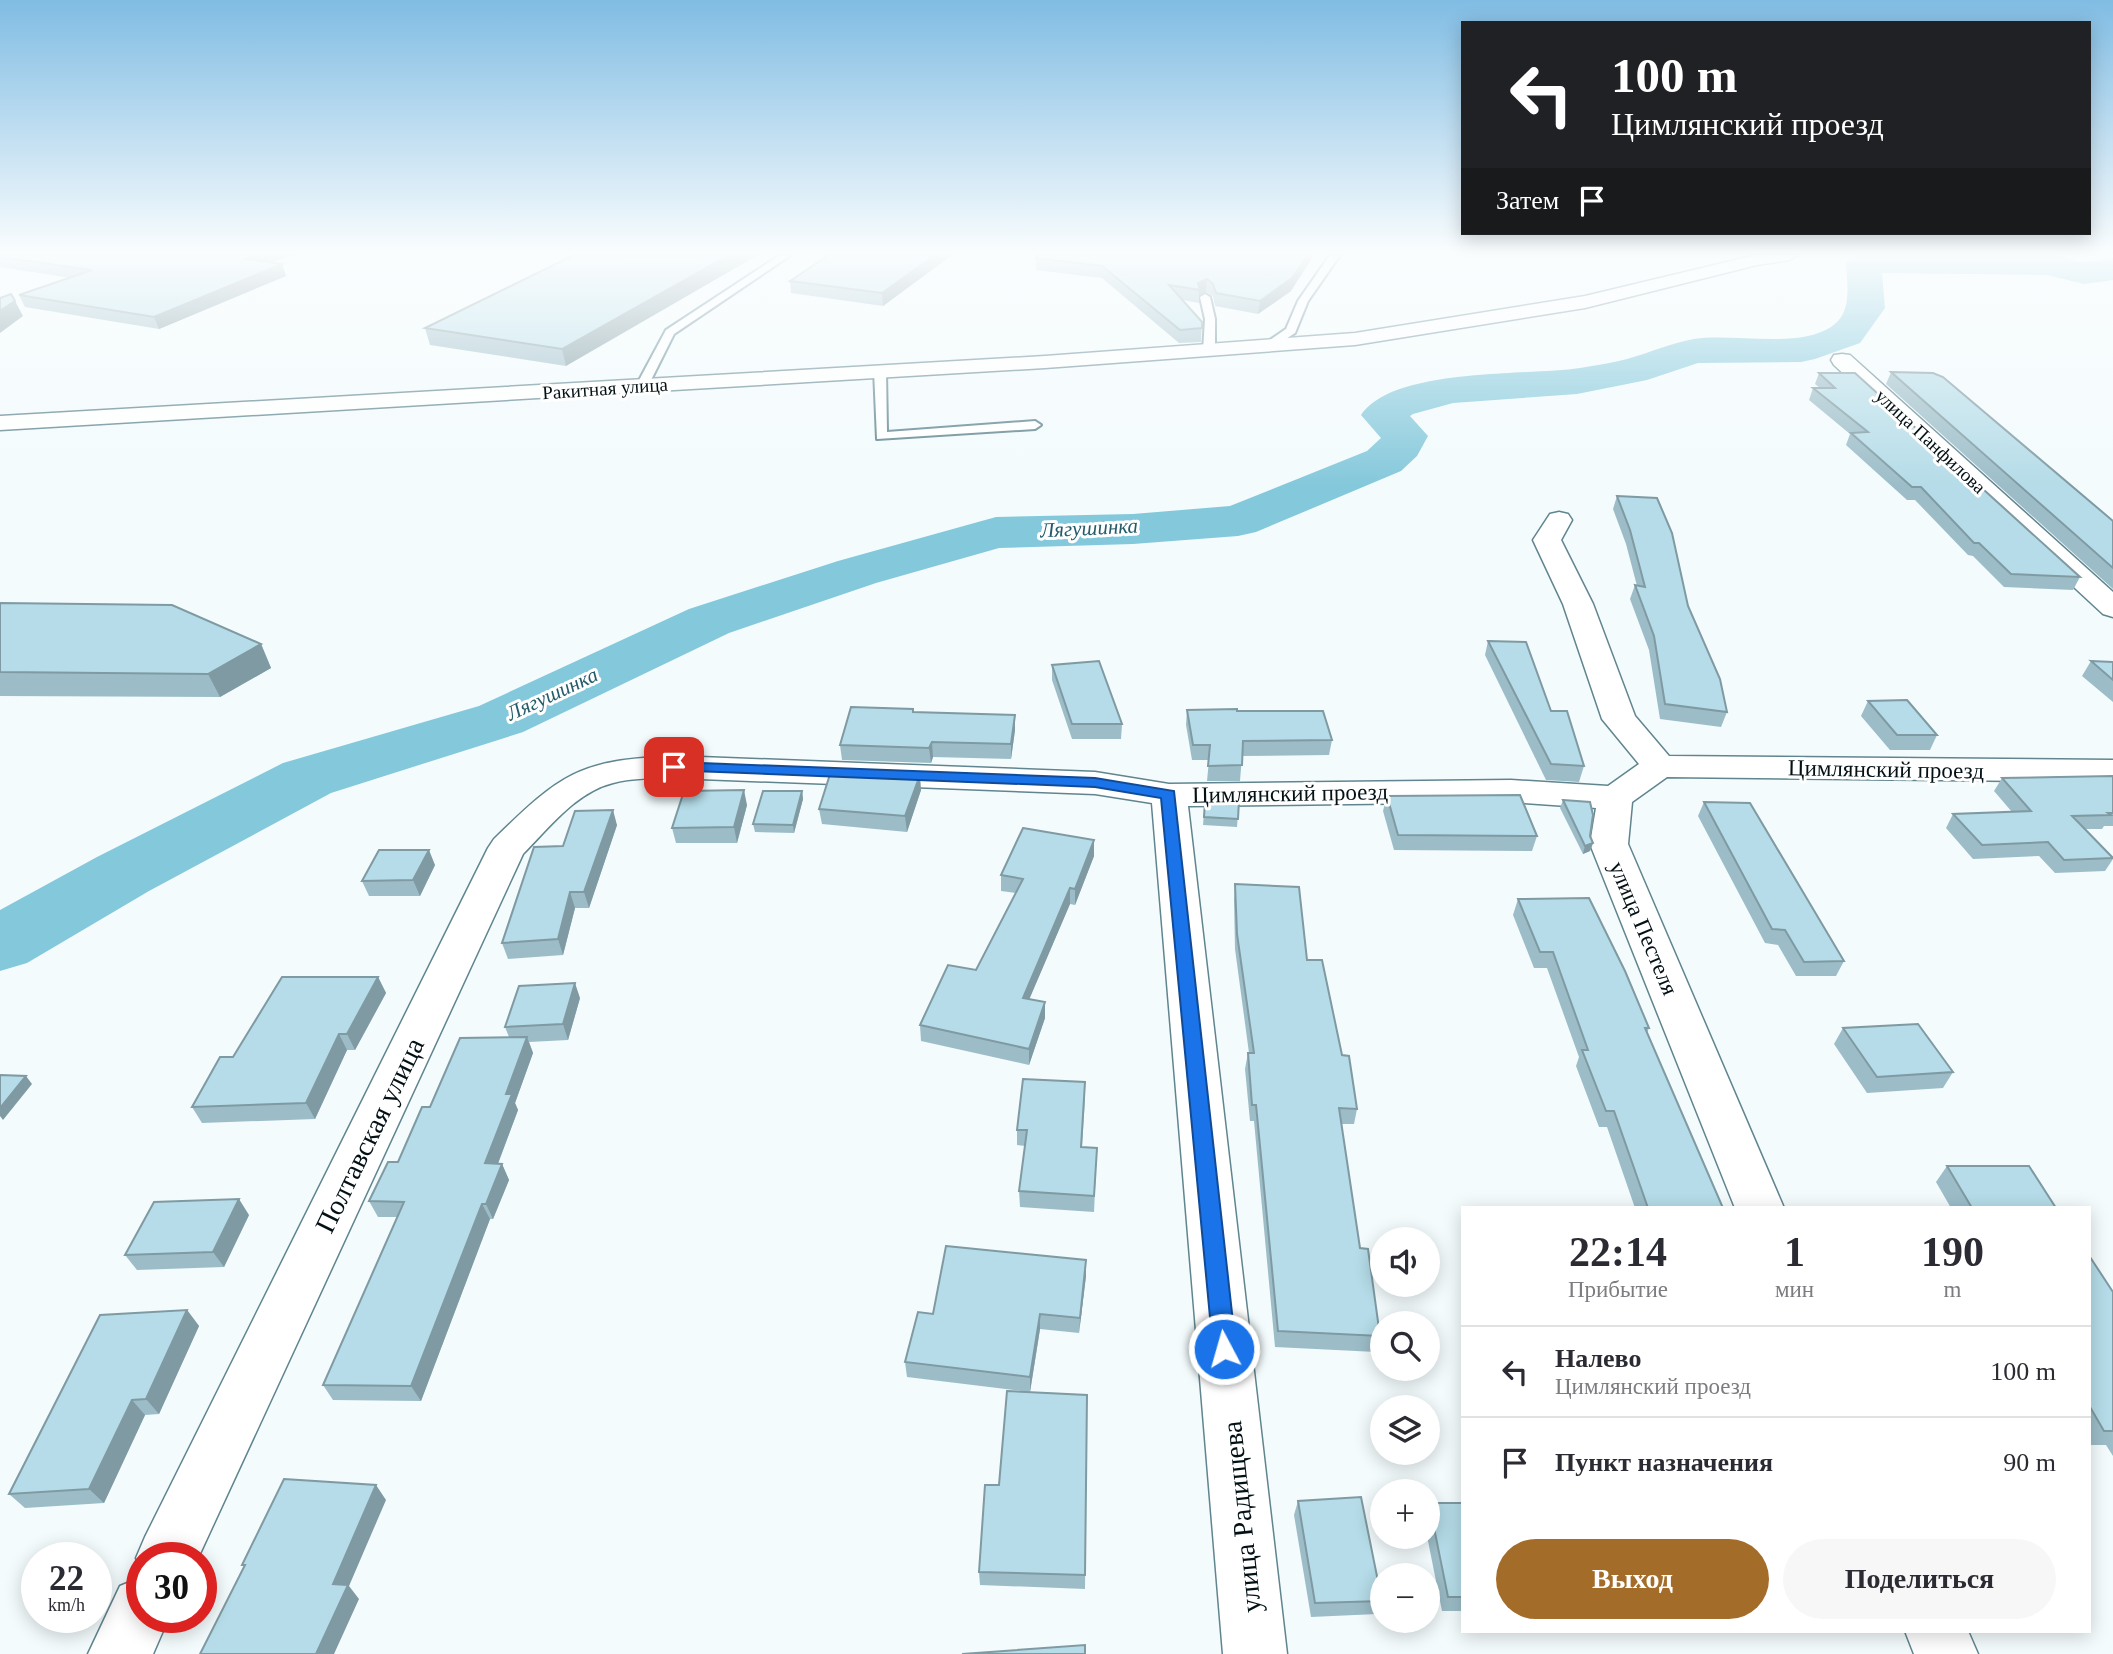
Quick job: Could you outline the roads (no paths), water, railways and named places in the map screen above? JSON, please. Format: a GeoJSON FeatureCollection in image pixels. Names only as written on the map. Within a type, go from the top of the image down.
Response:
{"type":"FeatureCollection","features":[{"type":"Feature","properties":{"kind":"street","name":"Ракитная улица"},"geometry":{"type":"LineString","coordinates":[[0,423],[1209,351],[1355,339],[1397,332]]}},
{"type":"Feature","properties":{"kind":"street","name":"улица Панфилова"},"geometry":{"type":"LineString","coordinates":[[1842,360],[2113,608]]}},
{"type":"Feature","properties":{"kind":"street"},"geometry":{"type":"LineString","coordinates":[[1559,520],[1547,540],[1578,604],[1619,719],[1659,766],[1615,798]]}},
{"type":"Feature","properties":{"kind":"street","name":"Цимлянский проезд"},"geometry":{"type":"LineString","coordinates":[[1659,766],[2113,771]]}},
{"type":"Feature","properties":{"kind":"street","name":"Цимлянский проезд"},"geometry":{"type":"LineString","coordinates":[[631,769],[716,768],[1095,783],[1168,795],[1511,791],[1615,798]]}},
{"type":"Feature","properties":{"kind":"street","name":"Полтавская улица"},"geometry":{"type":"LineString","coordinates":[[174,1542],[507,848],[560,798],[594,776],[631,769]]}},
{"type":"Feature","properties":{"kind":"street","name":"улица Радищева"},"geometry":{"type":"LineString","coordinates":[[1168,795],[1255,1654]]}},
{"type":"Feature","properties":{"kind":"street","name":"улица Пестеля"},"geometry":{"type":"LineString","coordinates":[[1615,798],[1609,844],[1759,1206]]}},
{"type":"Feature","properties":{"kind":"street"},"geometry":{"type":"LineString","coordinates":[[120,1654],[130,1633]]}},
{"type":"Feature","properties":{"kind":"street"},"geometry":{"type":"LineString","coordinates":[[1937,1633],[1946,1654]]}},
{"type":"Feature","properties":{"kind":"lane"},"geometry":{"type":"LineString","coordinates":[[642,386],[670,332]]}},
{"type":"Feature","properties":{"kind":"lane"},"geometry":{"type":"LineString","coordinates":[[1209,351],[1210,332]]}},
{"type":"Feature","properties":{"kind":"lane"},"geometry":{"type":"LineString","coordinates":[[1268,346],[1289,332]]}},
{"type":"Feature","properties":{"kind":"lane"},"geometry":{"type":"LineString","coordinates":[[880,370],[881,436],[1035,425]]}},
{"type":"Feature","properties":{"kind":"waterway","name":"Лягушинка"},"geometry":{"type":"LineString","coordinates":[[0,944],[123,874],[307,778],[501,719],[709,621],[857,572],[996,533],[1133,529],[1238,521],[1384,461],[1401,446],[1405,436],[1383,415],[1397,405],[1450,390],[1577,381],[1632,371],[1695,351],[1801,350],[1848,332]]}}]}
